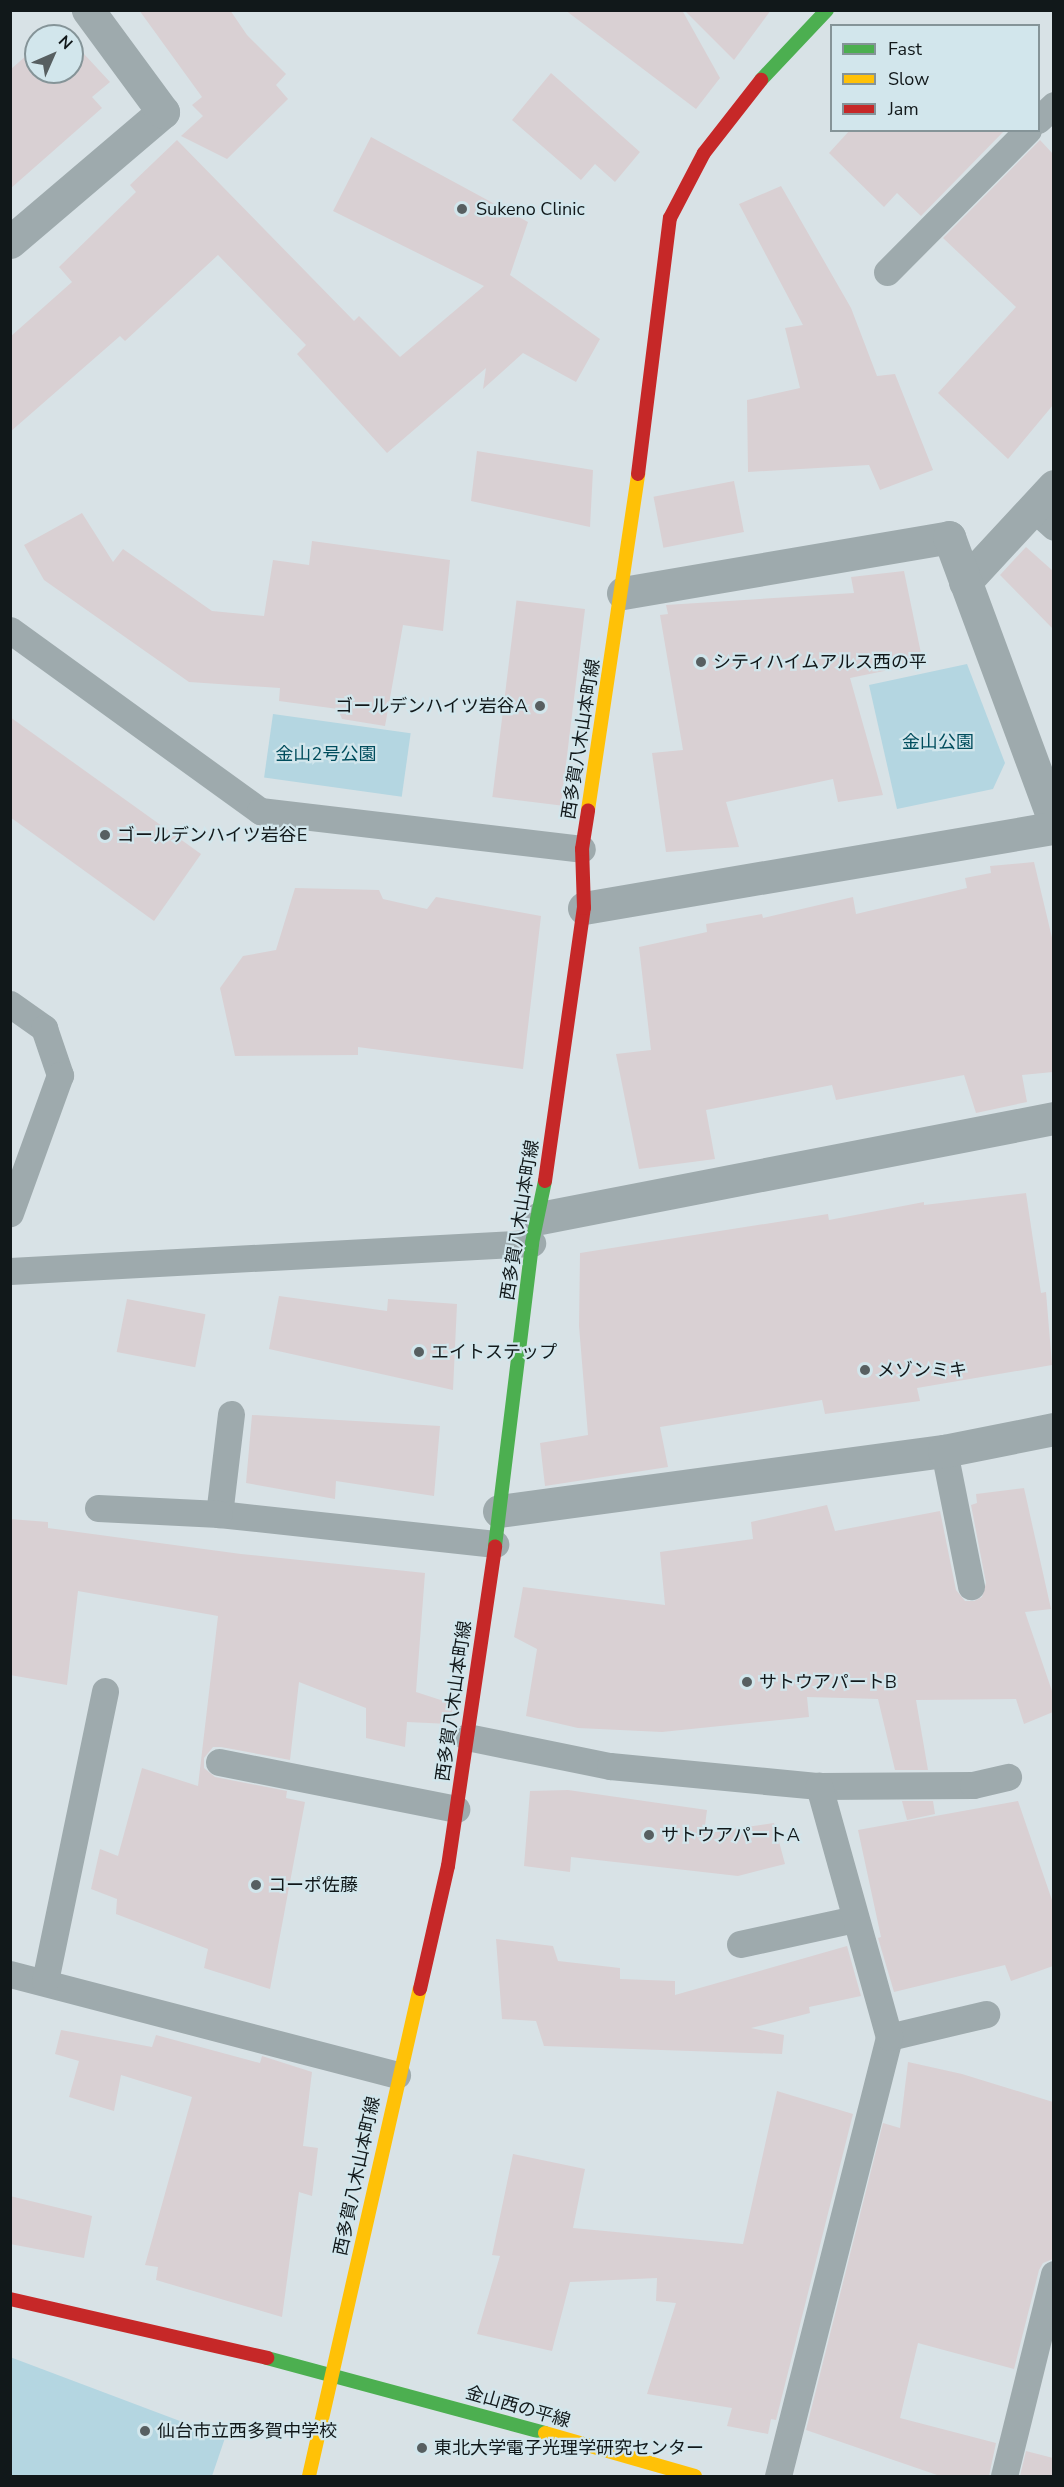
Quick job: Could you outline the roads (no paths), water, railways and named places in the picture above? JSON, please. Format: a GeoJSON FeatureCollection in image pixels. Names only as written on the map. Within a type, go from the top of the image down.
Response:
{"type":"FeatureCollection","features":[{"type":"Feature","properties":{"kind":"street"},"geometry":{"type":"LineString","coordinates":[[10,242],[163,112],[88,10]]}},
{"type":"Feature","properties":{"kind":"street","name":"西多賀八木山本町線"},"geometry":{"type":"LineString","coordinates":[[309,2476],[397,2075],[448,1866],[495,1544],[536,1231],[584,908],[582,849],[623,593],[670,218],[704,153],[743,102],[827,10]]}},
{"type":"Feature","properties":{"kind":"street"},"geometry":{"type":"LineString","coordinates":[[965,582],[1047,507]]}},
{"type":"Feature","properties":{"kind":"street"},"geometry":{"type":"LineString","coordinates":[[623,593],[949,537],[1053,821]]}},
{"type":"Feature","properties":{"kind":"street"},"geometry":{"type":"LineString","coordinates":[[584,908],[1053,828]]}},
{"type":"Feature","properties":{"kind":"street"},"geometry":{"type":"LineString","coordinates":[[536,1231],[1053,1118]]}},
{"type":"Feature","properties":{"kind":"street"},"geometry":{"type":"LineString","coordinates":[[499,1511],[944,1451],[1053,1430]]}},
{"type":"Feature","properties":{"kind":"street","name":"金山西の平線"},"geometry":{"type":"LineString","coordinates":[[10,2299],[332,2372],[695,2476]]}},
{"type":"Feature","properties":{"kind":"lane"},"geometry":{"type":"LineString","coordinates":[[1040,118],[1053,105]]}},
{"type":"Feature","properties":{"kind":"lane"},"geometry":{"type":"LineString","coordinates":[[887,272],[1026,132]]}},
{"type":"Feature","properties":{"kind":"lane"},"geometry":{"type":"LineString","coordinates":[[10,630],[260,811],[582,849]]}},
{"type":"Feature","properties":{"kind":"lane"},"geometry":{"type":"LineString","coordinates":[[10,1004],[44,1028],[60,1075],[10,1213]]}},
{"type":"Feature","properties":{"kind":"lane"},"geometry":{"type":"LineString","coordinates":[[10,1271],[536,1231]]}},
{"type":"Feature","properties":{"kind":"lane"},"geometry":{"type":"LineString","coordinates":[[219,1514],[231,1413]]}},
{"type":"Feature","properties":{"kind":"lane"},"geometry":{"type":"LineString","coordinates":[[944,1451],[970,1586]]}},
{"type":"Feature","properties":{"kind":"lane"},"geometry":{"type":"LineString","coordinates":[[98,1508],[219,1514],[495,1544]]}},
{"type":"Feature","properties":{"kind":"lane"},"geometry":{"type":"LineString","coordinates":[[45,1981],[105,1691]]}},
{"type":"Feature","properties":{"kind":"lane"},"geometry":{"type":"LineString","coordinates":[[467,1737],[610,1766],[819,1786],[973,1785],[1008,1777]]}},
{"type":"Feature","properties":{"kind":"lane"},"geometry":{"type":"LineString","coordinates":[[219,1762],[456,1809]]}},
{"type":"Feature","properties":{"kind":"lane"},"geometry":{"type":"LineString","coordinates":[[778,2476],[889,2037],[819,1786]]}},
{"type":"Feature","properties":{"kind":"lane"},"geometry":{"type":"LineString","coordinates":[[740,1944],[855,1919]]}},
{"type":"Feature","properties":{"kind":"lane"},"geometry":{"type":"LineString","coordinates":[[10,1974],[45,1981],[397,2075]]}},
{"type":"Feature","properties":{"kind":"lane"},"geometry":{"type":"LineString","coordinates":[[889,2037],[986,2014]]}},
{"type":"Feature","properties":{"kind":"lane"},"geometry":{"type":"LineString","coordinates":[[1004,2476],[1053,2274]]}},
{"type":"Feature","properties":{"kind":"place","name":"Sukeno Clinic"},"geometry":{"type":"Point","coordinates":[462,209]}},
{"type":"Feature","properties":{"kind":"place","name":"シティハイムアルス西の平"},"geometry":{"type":"Point","coordinates":[701,662]}},
{"type":"Feature","properties":{"kind":"place","name":"ゴールデンハイツ岩谷A"},"geometry":{"type":"Point","coordinates":[540,706]}},
{"type":"Feature","properties":{"kind":"place","name":"ゴールデンハイツ岩谷E"},"geometry":{"type":"Point","coordinates":[105,835]}},
{"type":"Feature","properties":{"kind":"place","name":"エイトステップ"},"geometry":{"type":"Point","coordinates":[419,1352]}},
{"type":"Feature","properties":{"kind":"place","name":"メゾンミキ"},"geometry":{"type":"Point","coordinates":[865,1370]}},
{"type":"Feature","properties":{"kind":"place","name":"サトウアパートB"},"geometry":{"type":"Point","coordinates":[747,1682]}},
{"type":"Feature","properties":{"kind":"place","name":"サトウアパートA"},"geometry":{"type":"Point","coordinates":[649,1835]}},
{"type":"Feature","properties":{"kind":"place","name":"コーポ佐藤"},"geometry":{"type":"Point","coordinates":[256,1885]}},
{"type":"Feature","properties":{"kind":"place","name":"仙台市立西多賀中学校"},"geometry":{"type":"Point","coordinates":[145,2431]}},
{"type":"Feature","properties":{"kind":"place","name":"東北大学電子光理学研究センター"},"geometry":{"type":"Point","coordinates":[422,2448]}},
{"type":"Feature","properties":{"kind":"park label","name":"金山公園"},"geometry":{"type":"Point","coordinates":[938,742]}},
{"type":"Feature","properties":{"kind":"park label","name":"金山2号公園"},"geometry":{"type":"Point","coordinates":[326,754]}}]}
